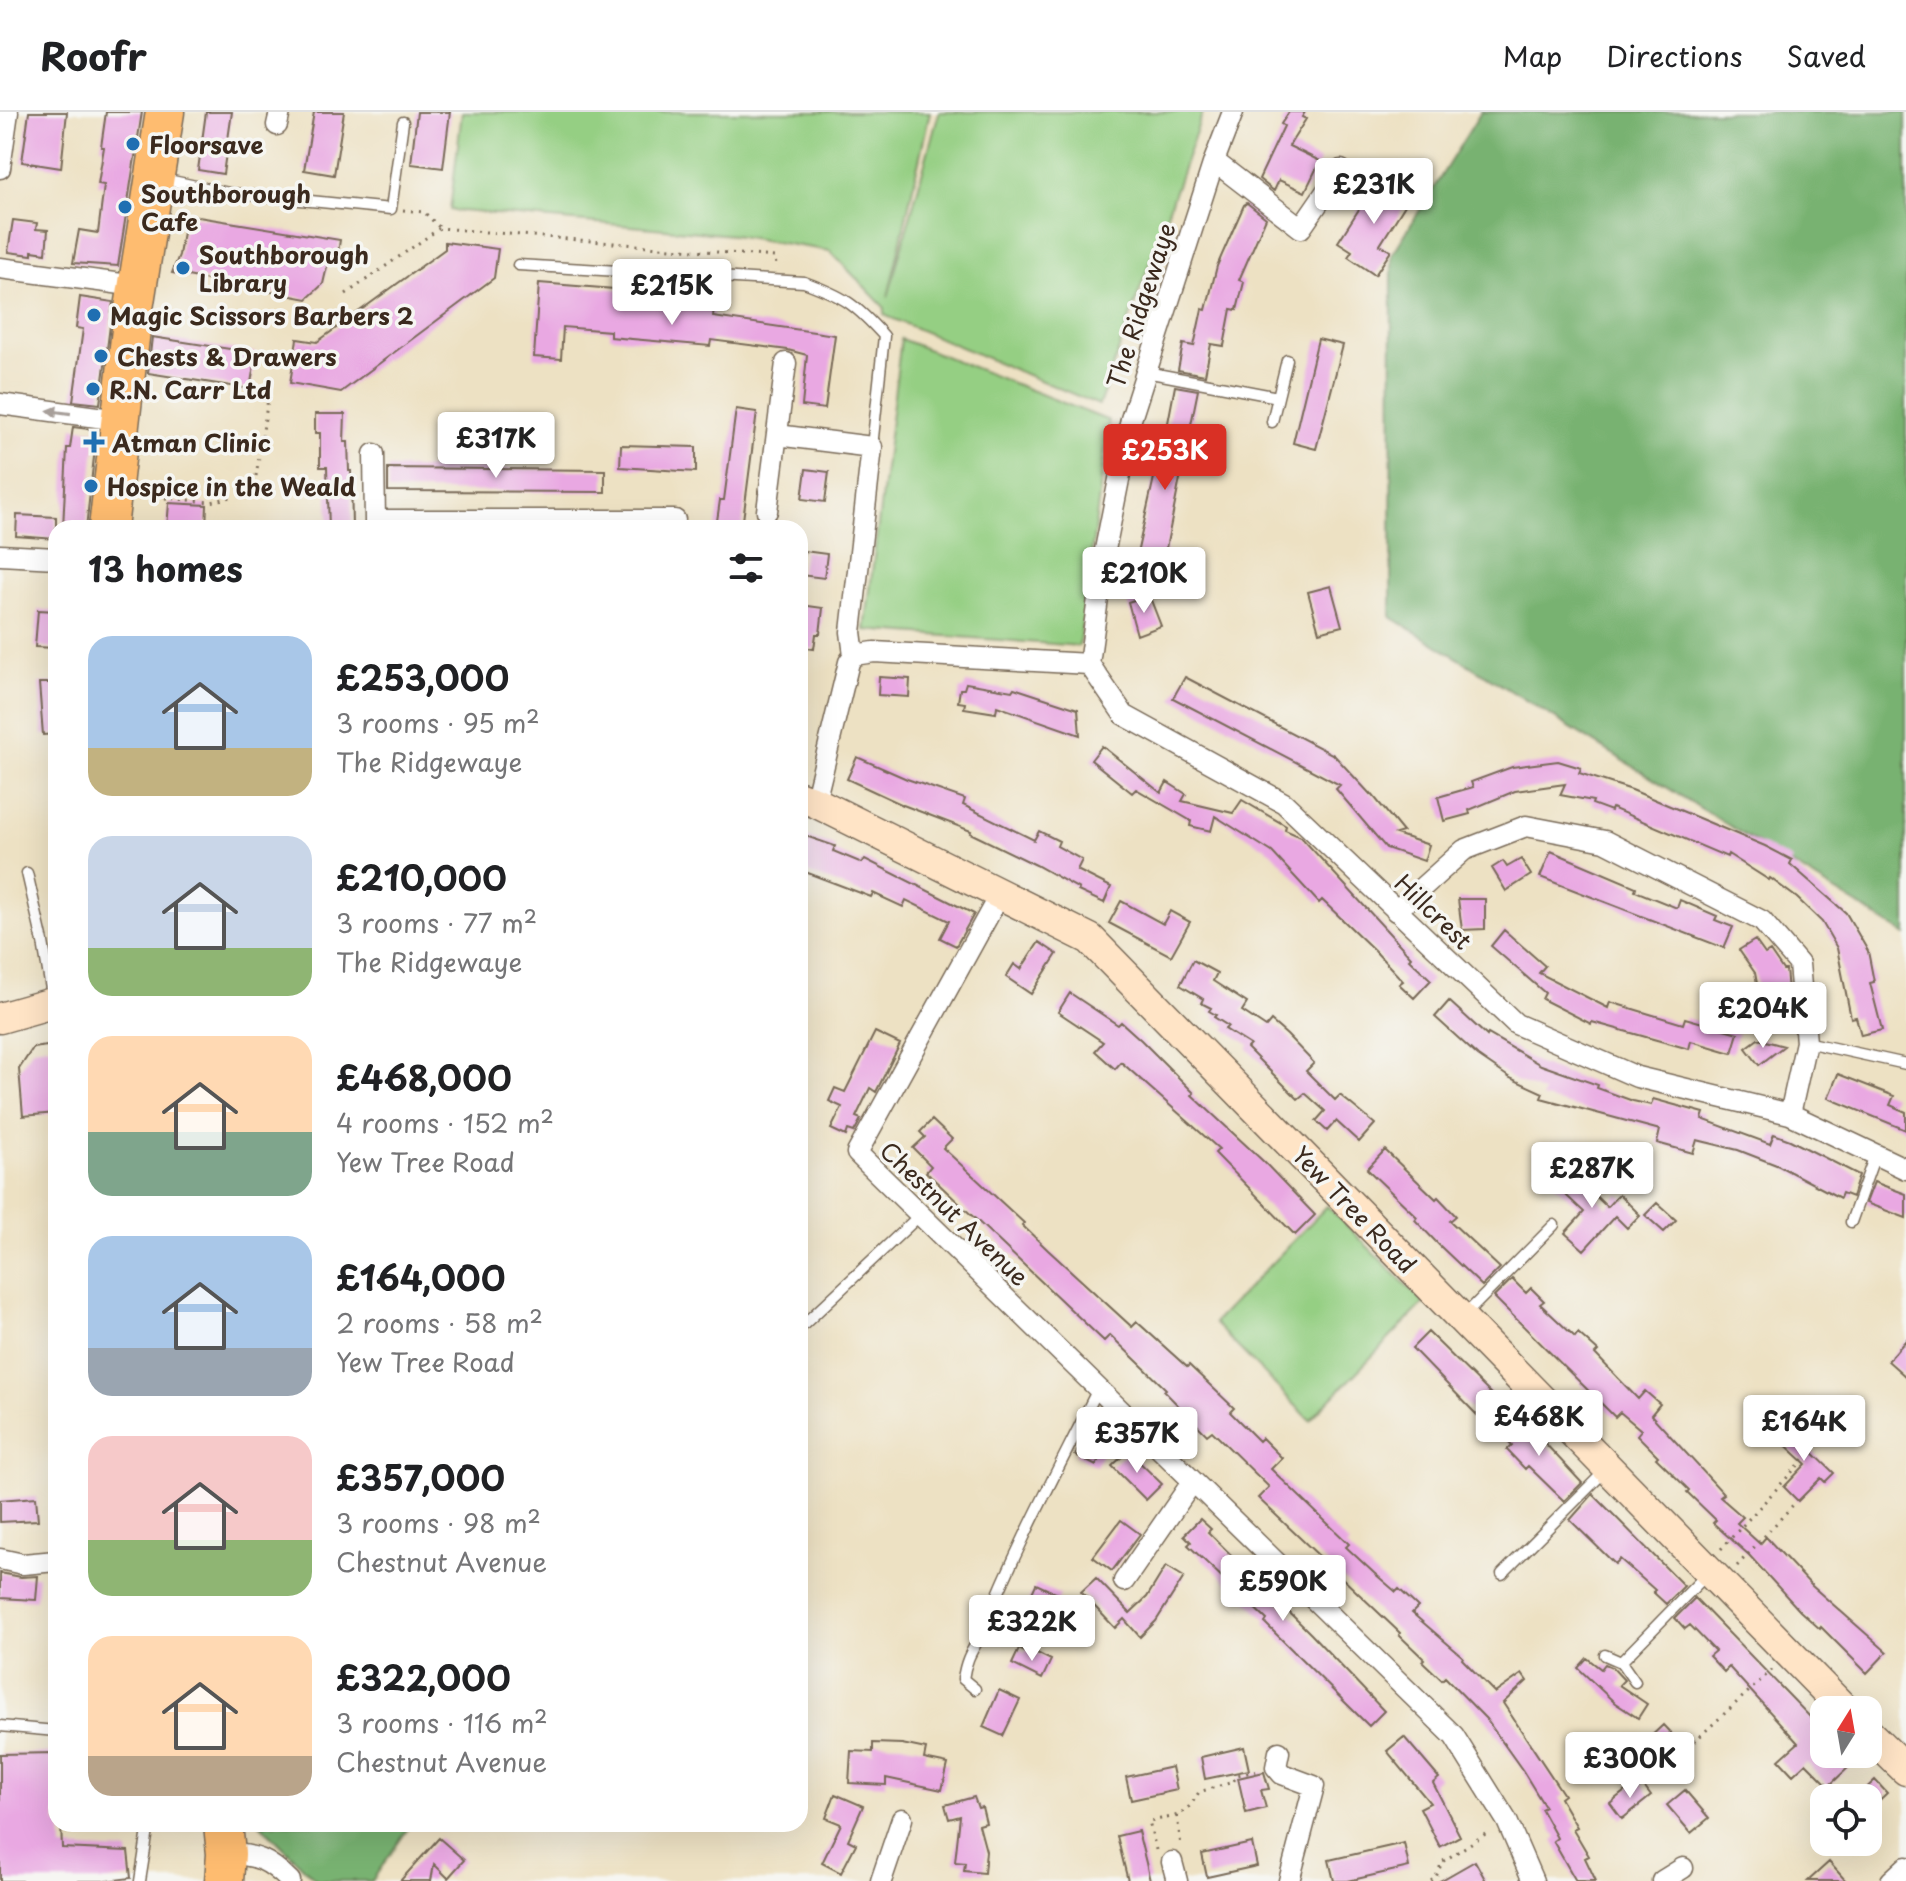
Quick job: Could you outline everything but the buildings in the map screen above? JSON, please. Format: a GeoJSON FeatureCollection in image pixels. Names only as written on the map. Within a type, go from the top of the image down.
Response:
{"type":"FeatureCollection","features":[{"type":"Feature","properties":{"kind":"highway"},"geometry":{"type":"LineString","coordinates":[[110,511],[137,286],[165,112]]}},
{"type":"Feature","properties":{"kind":"street"},"geometry":{"type":"LineString","coordinates":[[0,168],[8,112]]}},
{"type":"Feature","properties":{"kind":"street","name":"The Ridgewaye"},"geometry":{"type":"LineString","coordinates":[[1089,664],[1104,555],[1131,419],[1214,161],[1233,112]]}},
{"type":"Feature","properties":{"kind":"street"},"geometry":{"type":"LineString","coordinates":[[1214,161],[1301,228],[1341,170]]}},
{"type":"Feature","properties":{"kind":"street"},"geometry":{"type":"LineString","coordinates":[[0,268],[137,286]]}},
{"type":"Feature","properties":{"kind":"street"},"geometry":{"type":"LineString","coordinates":[[767,511],[786,363]]}},
{"type":"Feature","properties":{"kind":"street"},"geometry":{"type":"LineString","coordinates":[[0,404],[119,420]]}},
{"type":"Feature","properties":{"kind":"street"},"geometry":{"type":"LineString","coordinates":[[777,435],[872,447],[851,632],[854,655],[849,662],[808,799]]}},
{"type":"Feature","properties":{"kind":"street"},"geometry":{"type":"LineString","coordinates":[[374,454],[375,520]]}},
{"type":"Feature","properties":{"kind":"street"},"geometry":{"type":"LineString","coordinates":[[0,555],[48,558]]}},
{"type":"Feature","properties":{"kind":"street"},"geometry":{"type":"LineString","coordinates":[[854,655],[874,652],[1089,664]]}},
{"type":"Feature","properties":{"kind":"street","name":"Hillcrest"},"geometry":{"type":"LineString","coordinates":[[1089,664],[1124,715],[1284,803],[1516,1024],[1637,1077],[1790,1114],[1906,1169]]}},
{"type":"Feature","properties":{"kind":"street","name":"Yew Tree Road"},"geometry":{"type":"LineString","coordinates":[[808,799],[1090,939],[1831,1696]]}},
{"type":"Feature","properties":{"kind":"street"},"geometry":{"type":"LineString","coordinates":[[1396,911],[1464,850],[1526,826],[1605,841],[1762,921],[1799,964],[1806,1042],[1790,1114]]}},
{"type":"Feature","properties":{"kind":"street","name":"Chestnut Avenue"},"geometry":{"type":"LineString","coordinates":[[999,896],[857,1153],[1454,1736],[1507,1821],[1533,1881]]}},
{"type":"Feature","properties":{"kind":"street"},"geometry":{"type":"LineString","coordinates":[[0,1018],[48,1004]]}},
{"type":"Feature","properties":{"kind":"street"},"geometry":{"type":"LineString","coordinates":[[1124,1581],[1193,1481]]}},
{"type":"Feature","properties":{"kind":"street"},"geometry":{"type":"LineString","coordinates":[[0,1559],[23,1564],[48,1562]]}},
{"type":"Feature","properties":{"kind":"street"},"geometry":{"type":"LineString","coordinates":[[1882,1747],[1906,1770]]}},
{"type":"Feature","properties":{"kind":"street"},"geometry":{"type":"LineString","coordinates":[[1278,1760],[1282,1774],[1314,1786],[1289,1881]]}},
{"type":"Feature","properties":{"kind":"street"},"geometry":{"type":"LineString","coordinates":[[881,1881],[902,1819]]}},
{"type":"Feature","properties":{"kind":"street"},"geometry":{"type":"LineString","coordinates":[[225,1853],[246,1854],[272,1863],[290,1881]]}},
{"type":"Feature","properties":{"kind":"street"},"geometry":{"type":"LineString","coordinates":[[1891,1881],[1906,1867]]}},
{"type":"Feature","properties":{"kind":"street"},"geometry":{"type":"LineString","coordinates":[[1662,1881],[1683,1868]]}},
{"type":"Feature","properties":{"kind":"lane"},"geometry":{"type":"LineString","coordinates":[[154,177],[229,193],[391,209],[403,122]]}},
{"type":"Feature","properties":{"kind":"lane"},"geometry":{"type":"LineString","coordinates":[[518,265],[804,282],[833,292],[857,307],[884,336],[872,447]]}},
{"type":"Feature","properties":{"kind":"lane"},"geometry":{"type":"LineString","coordinates":[[1272,422],[1287,360]]}},
{"type":"Feature","properties":{"kind":"lane"},"geometry":{"type":"LineString","coordinates":[[1146,372],[1278,397]]}},
{"type":"Feature","properties":{"kind":"lane"},"geometry":{"type":"LineString","coordinates":[[27,873],[48,969]]}},
{"type":"Feature","properties":{"kind":"lane"},"geometry":{"type":"LineString","coordinates":[[1806,1042],[1906,1064]]}},
{"type":"Feature","properties":{"kind":"lane"},"geometry":{"type":"LineString","coordinates":[[1851,1222],[1875,1155]]}},
{"type":"Feature","properties":{"kind":"lane"},"geometry":{"type":"LineString","coordinates":[[808,1320],[920,1215]]}},
{"type":"Feature","properties":{"kind":"lane"},"geometry":{"type":"LineString","coordinates":[[1461,1318],[1554,1225]]}},
{"type":"Feature","properties":{"kind":"lane"},"geometry":{"type":"LineString","coordinates":[[975,1689],[963,1679],[968,1653],[981,1634],[1038,1509],[1098,1389]]}},
{"type":"Feature","properties":{"kind":"lane"},"geometry":{"type":"LineString","coordinates":[[1502,1574],[1608,1468]]}},
{"type":"Feature","properties":{"kind":"lane"},"geometry":{"type":"LineString","coordinates":[[1621,1662],[1712,1574]]}},
{"type":"Feature","properties":{"kind":"lane"},"geometry":{"type":"LineString","coordinates":[[1605,1655],[1621,1662],[1635,1682]]}},
{"type":"Feature","properties":{"kind":"lane"},"geometry":{"type":"LineString","coordinates":[[0,1726],[48,1730]]}},
{"type":"Feature","properties":{"kind":"lane"},"geometry":{"type":"LineString","coordinates":[[140,1881],[148,1832]]}},
{"type":"Feature","properties":{"kind":"path"},"geometry":{"type":"LineString","coordinates":[[391,209],[424,212],[440,228]]}},
{"type":"Feature","properties":{"kind":"path"},"geometry":{"type":"LineString","coordinates":[[346,294],[440,228],[775,257],[777,280]]}},
{"type":"Feature","properties":{"kind":"path"},"geometry":{"type":"LineString","coordinates":[[256,476],[269,392]]}},
{"type":"Feature","properties":{"kind":"path"},"geometry":{"type":"LineString","coordinates":[[110,511],[211,502],[236,496]]}},
{"type":"Feature","properties":{"kind":"path"},"geometry":{"type":"LineString","coordinates":[[1712,1574],[1805,1458]]}},
{"type":"Feature","properties":{"kind":"path"},"geometry":{"type":"LineString","coordinates":[[1712,1574],[1794,1504]]}},
{"type":"Feature","properties":{"kind":"path"},"geometry":{"type":"LineString","coordinates":[[1682,1746],[1686,1749],[1790,1654]]}},
{"type":"Feature","properties":{"kind":"path"},"geometry":{"type":"LineString","coordinates":[[1177,1816],[1182,1845],[1173,1864],[1157,1851],[1149,1821],[1177,1816],[1189,1810],[1199,1792],[1233,1782],[1237,1775],[1278,1760]]}},
{"type":"Feature","properties":{"kind":"path"},"geometry":{"type":"LineString","coordinates":[[1431,1881],[1442,1862],[1507,1821]]}},
{"type":"Feature","properties":{"kind":"green space"},"geometry":{"type":"Polygon","coordinates":[[[462,112],[930,112],[888,297],[939,112],[1203,112],[1099,405],[884,315],[885,308],[830,251],[733,235],[450,210],[462,112]]]}},
{"type":"Feature","properties":{"kind":"green space"},"geometry":{"type":"Polygon","coordinates":[[[1481,112],[1906,112],[1906,935],[1391,617],[1392,255],[1481,112]]]}},
{"type":"Feature","properties":{"kind":"green space"},"geometry":{"type":"Polygon","coordinates":[[[901,339],[1109,421],[1079,646],[865,630],[901,339]]]}},
{"type":"Feature","properties":{"kind":"green space"},"geometry":{"type":"Polygon","coordinates":[[[1327,1206],[1424,1303],[1310,1420],[1214,1323],[1327,1206]]]}},
{"type":"Feature","properties":{"kind":"green space"},"geometry":{"type":"Polygon","coordinates":[[[268,1832],[406,1832],[372,1881],[317,1881],[268,1832]]]}},
{"type":"Feature","properties":{"kind":"place","name":"Floorsave"},"geometry":{"type":"Point","coordinates":[133,144]}},
{"type":"Feature","properties":{"kind":"place","name":"Southborough Cafe"},"geometry":{"type":"Point","coordinates":[125,207]}},
{"type":"Feature","properties":{"kind":"place","name":"Southborough Library"},"geometry":{"type":"Point","coordinates":[183,268]}},
{"type":"Feature","properties":{"kind":"place","name":"Magic Scissors Barbers 2"},"geometry":{"type":"Point","coordinates":[94,315]}},
{"type":"Feature","properties":{"kind":"place","name":"Chests & Drawers"},"geometry":{"type":"Point","coordinates":[101,356]}},
{"type":"Feature","properties":{"kind":"place","name":"R.N. Carr Ltd"},"geometry":{"type":"Point","coordinates":[93,389]}},
{"type":"Feature","properties":{"kind":"place","name":"Atman Clinic"},"geometry":{"type":"Point","coordinates":[94,442]}},
{"type":"Feature","properties":{"kind":"place","name":"Hospice in the Weald"},"geometry":{"type":"Point","coordinates":[91,486]}}]}
